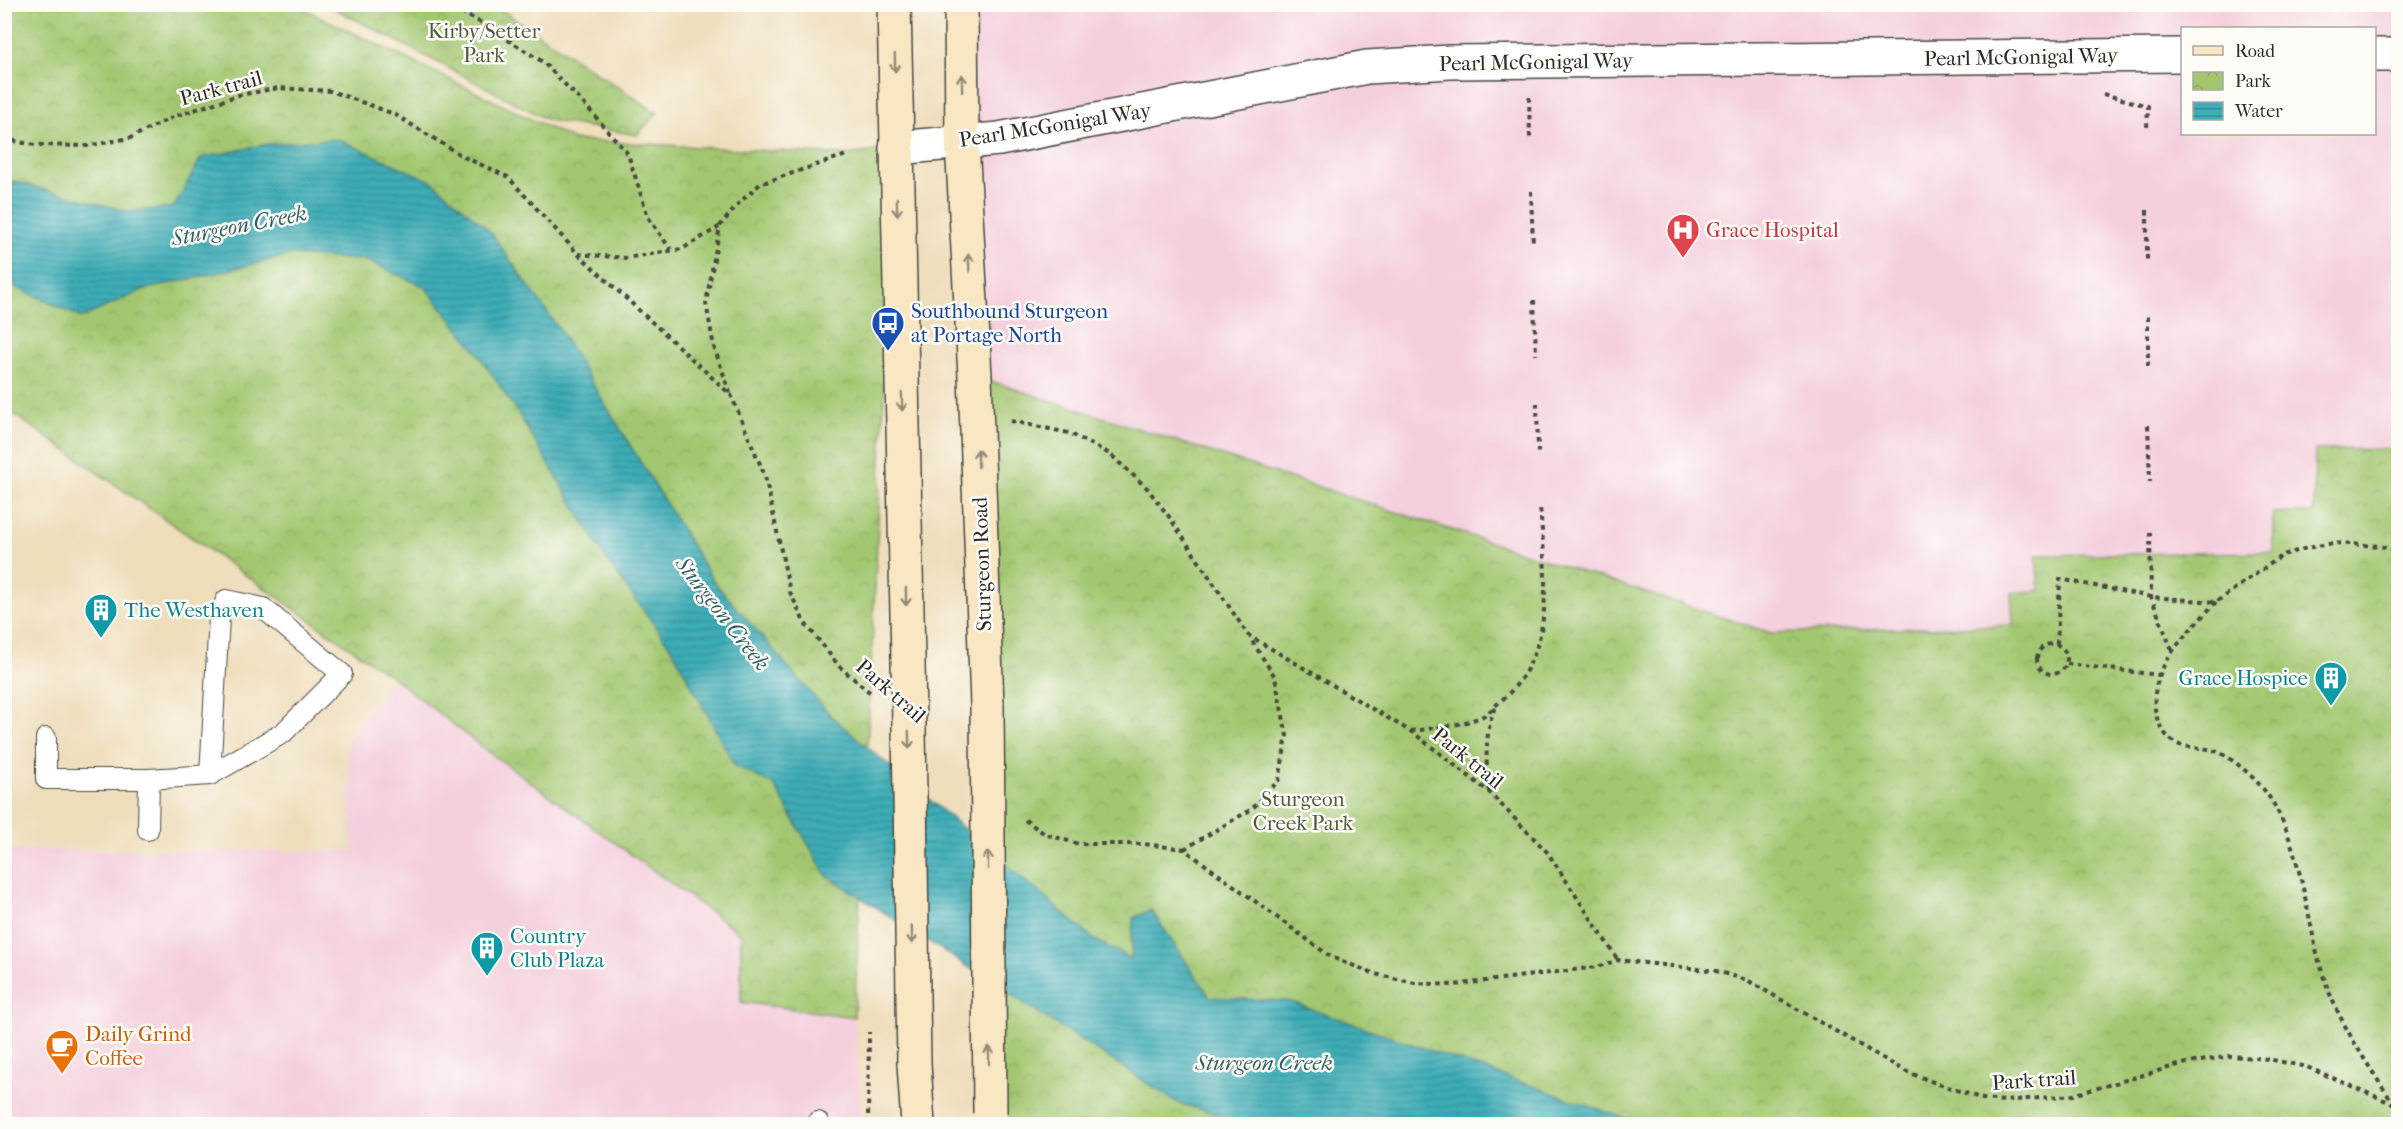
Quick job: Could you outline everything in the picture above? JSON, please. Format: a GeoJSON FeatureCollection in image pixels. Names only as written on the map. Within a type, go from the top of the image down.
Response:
{"type":"FeatureCollection","features":[{"type":"Feature","properties":{"kind":"main road"},"geometry":{"type":"LineString","coordinates":[[894,4],[914,1064],[918,1125]]}},
{"type":"Feature","properties":{"kind":"main road","name":"Sturgeon Road"},"geometry":{"type":"LineString","coordinates":[[961,4],[962,142],[975,375],[987,705],[989,1119]]}},
{"type":"Feature","properties":{"kind":"street","name":"Pearl McGonigal Way"},"geometry":{"type":"LineString","coordinates":[[896,148],[999,139],[1367,67],[1450,62],[2181,55]]}},
{"type":"Feature","properties":{"kind":"street"},"geometry":{"type":"LineString","coordinates":[[2376,55],[2398,55]]}},
{"type":"Feature","properties":{"kind":"lane"},"geometry":{"type":"LineString","coordinates":[[46,738],[46,779],[149,779],[210,775],[283,732],[342,674],[263,608],[226,600],[219,618],[210,775]]}},
{"type":"Feature","properties":{"kind":"lane"},"geometry":{"type":"LineString","coordinates":[[148,830],[149,779]]}},
{"type":"Feature","properties":{"kind":"path"},"geometry":{"type":"LineString","coordinates":[[445,4],[478,21],[543,62],[586,106],[628,154],[648,217],[671,250]]}},
{"type":"Feature","properties":{"kind":"path","name":"Park trail"},"geometry":{"type":"LineString","coordinates":[[4,140],[35,145],[87,146],[130,138],[173,117],[239,95],[279,88],[331,91],[394,114],[464,157],[508,177],[578,254],[731,395]]}},
{"type":"Feature","properties":{"kind":"path"},"geometry":{"type":"LineString","coordinates":[[2093,91],[2148,106],[2147,128]]}},
{"type":"Feature","properties":{"kind":"path"},"geometry":{"type":"LineString","coordinates":[[1529,96],[1530,138]]}},
{"type":"Feature","properties":{"kind":"path","name":"Park trail"},"geometry":{"type":"LineString","coordinates":[[578,254],[626,258],[682,249],[720,226],[739,203],[760,184],[846,155]]}},
{"type":"Feature","properties":{"kind":"path"},"geometry":{"type":"LineString","coordinates":[[1531,191],[1533,245]]}},
{"type":"Feature","properties":{"kind":"path"},"geometry":{"type":"LineString","coordinates":[[2147,210],[2147,260]]}},
{"type":"Feature","properties":{"kind":"path","name":"Park trail"},"geometry":{"type":"LineString","coordinates":[[720,226],[706,303],[714,346],[731,395],[765,476],[790,592],[804,622],[840,667],[874,696]]}},
{"type":"Feature","properties":{"kind":"path"},"geometry":{"type":"LineString","coordinates":[[1534,300],[1536,356]]}},
{"type":"Feature","properties":{"kind":"path"},"geometry":{"type":"LineString","coordinates":[[2148,314],[2148,366]]}},
{"type":"Feature","properties":{"kind":"path"},"geometry":{"type":"LineString","coordinates":[[1537,403],[1538,454]]}},
{"type":"Feature","properties":{"kind":"path","name":"Park trail"},"geometry":{"type":"LineString","coordinates":[[1004,419],[1069,433],[1110,454],[1147,488],[1275,677],[1287,736],[1279,780],[1252,809],[1184,849]]}},
{"type":"Feature","properties":{"kind":"path"},"geometry":{"type":"LineString","coordinates":[[2148,425],[2150,482]]}},
{"type":"Feature","properties":{"kind":"path"},"geometry":{"type":"LineString","coordinates":[[1410,731],[1448,727],[1485,715],[1512,691],[1533,659],[1543,624],[1546,601],[1540,507]]}},
{"type":"Feature","properties":{"kind":"path"},"geometry":{"type":"LineString","coordinates":[[2150,532],[2151,597],[2172,650]]}},
{"type":"Feature","properties":{"kind":"path"},"geometry":{"type":"LineString","coordinates":[[2393,1104],[2334,1005],[2317,953],[2292,844],[2279,811],[2259,784],[2229,759],[2213,750],[2179,745],[2168,736],[2160,726],[2155,708],[2159,675],[2172,650],[2216,602],[2283,555],[2334,543],[2380,546],[2398,551]]}},
{"type":"Feature","properties":{"kind":"path"},"geometry":{"type":"LineString","coordinates":[[2057,644],[2060,579],[2151,597],[2216,602]]}},
{"type":"Feature","properties":{"kind":"path","name":"Park trail"},"geometry":{"type":"LineString","coordinates":[[1248,635],[1410,731],[1489,792],[1548,853],[1618,960]]}},
{"type":"Feature","properties":{"kind":"path"},"geometry":{"type":"LineString","coordinates":[[2057,644],[2064,648],[2068,656],[2067,664],[2063,671],[2048,674],[2041,670],[2037,663],[2037,655],[2042,647],[2057,644]]}},
{"type":"Feature","properties":{"kind":"path"},"geometry":{"type":"LineString","coordinates":[[2067,664],[2159,675]]}},
{"type":"Feature","properties":{"kind":"path"},"geometry":{"type":"LineString","coordinates":[[1489,792],[1486,761],[1489,723],[1495,705]]}},
{"type":"Feature","properties":{"kind":"path","name":"Park trail"},"geometry":{"type":"LineString","coordinates":[[1020,817],[1045,834],[1079,844],[1144,844],[1184,849],[1331,957],[1375,974],[1415,983],[1454,985],[1597,967],[1618,960],[1716,971],[1747,980],[1905,1071],[1983,1099],[2015,1101],[2073,1095],[2182,1064],[2231,1056],[2268,1059],[2307,1067],[2398,1106]]}},
{"type":"Feature","properties":{"kind":"path"},"geometry":{"type":"LineString","coordinates":[[868,1125],[869,1032]]}},
{"type":"Feature","properties":{"kind":"shaded area","name":"Grace Hospital"},"geometry":{"type":"Polygon","coordinates":[[[961,5],[2398,5],[2398,449],[2315,450],[2314,513],[2274,552],[2037,555],[2039,591],[2013,625],[1771,633],[975,376],[961,5]]]}},
{"type":"Feature","properties":{"kind":"shaded area"},"geometry":{"type":"Polygon","coordinates":[[[395,679],[478,744],[741,934],[741,1002],[854,1017],[862,1124],[5,1124],[4,850],[352,851],[347,741],[395,679]]]}},
{"type":"Feature","properties":{"kind":"green space"},"geometry":{"type":"Polygon","coordinates":[[[5,5],[296,5],[574,140],[846,155],[896,148],[854,1017],[741,1002],[741,934],[478,744],[395,679],[5,408],[5,5]]]}},
{"type":"Feature","properties":{"kind":"green space","name":"Kirby/Setter Park"},"geometry":{"type":"Polygon","coordinates":[[[328,5],[494,5],[657,113],[637,135],[548,120],[328,5]]]}},
{"type":"Feature","properties":{"kind":"green space","name":"Sturgeon Creek Park"},"geometry":{"type":"Polygon","coordinates":[[[975,376],[1771,633],[2013,625],[2011,593],[2039,591],[2036,555],[2273,552],[2273,513],[2314,513],[2315,450],[2398,449],[2398,1124],[997,1124],[975,376]]]}},
{"type":"Feature","properties":{"kind":"water","name":"Sturgeon Creek"},"geometry":{"type":"Polygon","coordinates":[[[338,139],[433,182],[490,231],[559,329],[714,582],[831,716],[1095,940],[1131,959],[1133,918],[1151,910],[1210,997],[1288,1001],[1624,1118],[1747,1124],[1253,1124],[1178,1103],[826,875],[774,785],[735,766],[672,649],[608,562],[516,410],[472,345],[425,287],[365,260],[292,255],[143,290],[82,318],[5,282],[5,179],[130,212],[174,207],[201,158],[268,144],[338,139]]]}},
{"type":"Feature","properties":{"kind":"place","name":"Grace Hospital"},"geometry":{"type":"Point","coordinates":[1683,259]}},
{"type":"Feature","properties":{"kind":"place","name":"Southbound Sturgeon at Portage North"},"geometry":{"type":"Point","coordinates":[888,352]}},
{"type":"Feature","properties":{"kind":"place","name":"The Westhaven"},"geometry":{"type":"Point","coordinates":[101,639]}},
{"type":"Feature","properties":{"kind":"place","name":"Grace Hospice"},"geometry":{"type":"Point","coordinates":[2331,707]}},
{"type":"Feature","properties":{"kind":"place","name":"Country Club Plaza"},"geometry":{"type":"Point","coordinates":[487,977]}},
{"type":"Feature","properties":{"kind":"place","name":"Daily Grind Coffee"},"geometry":{"type":"Point","coordinates":[62,1075]}}]}
